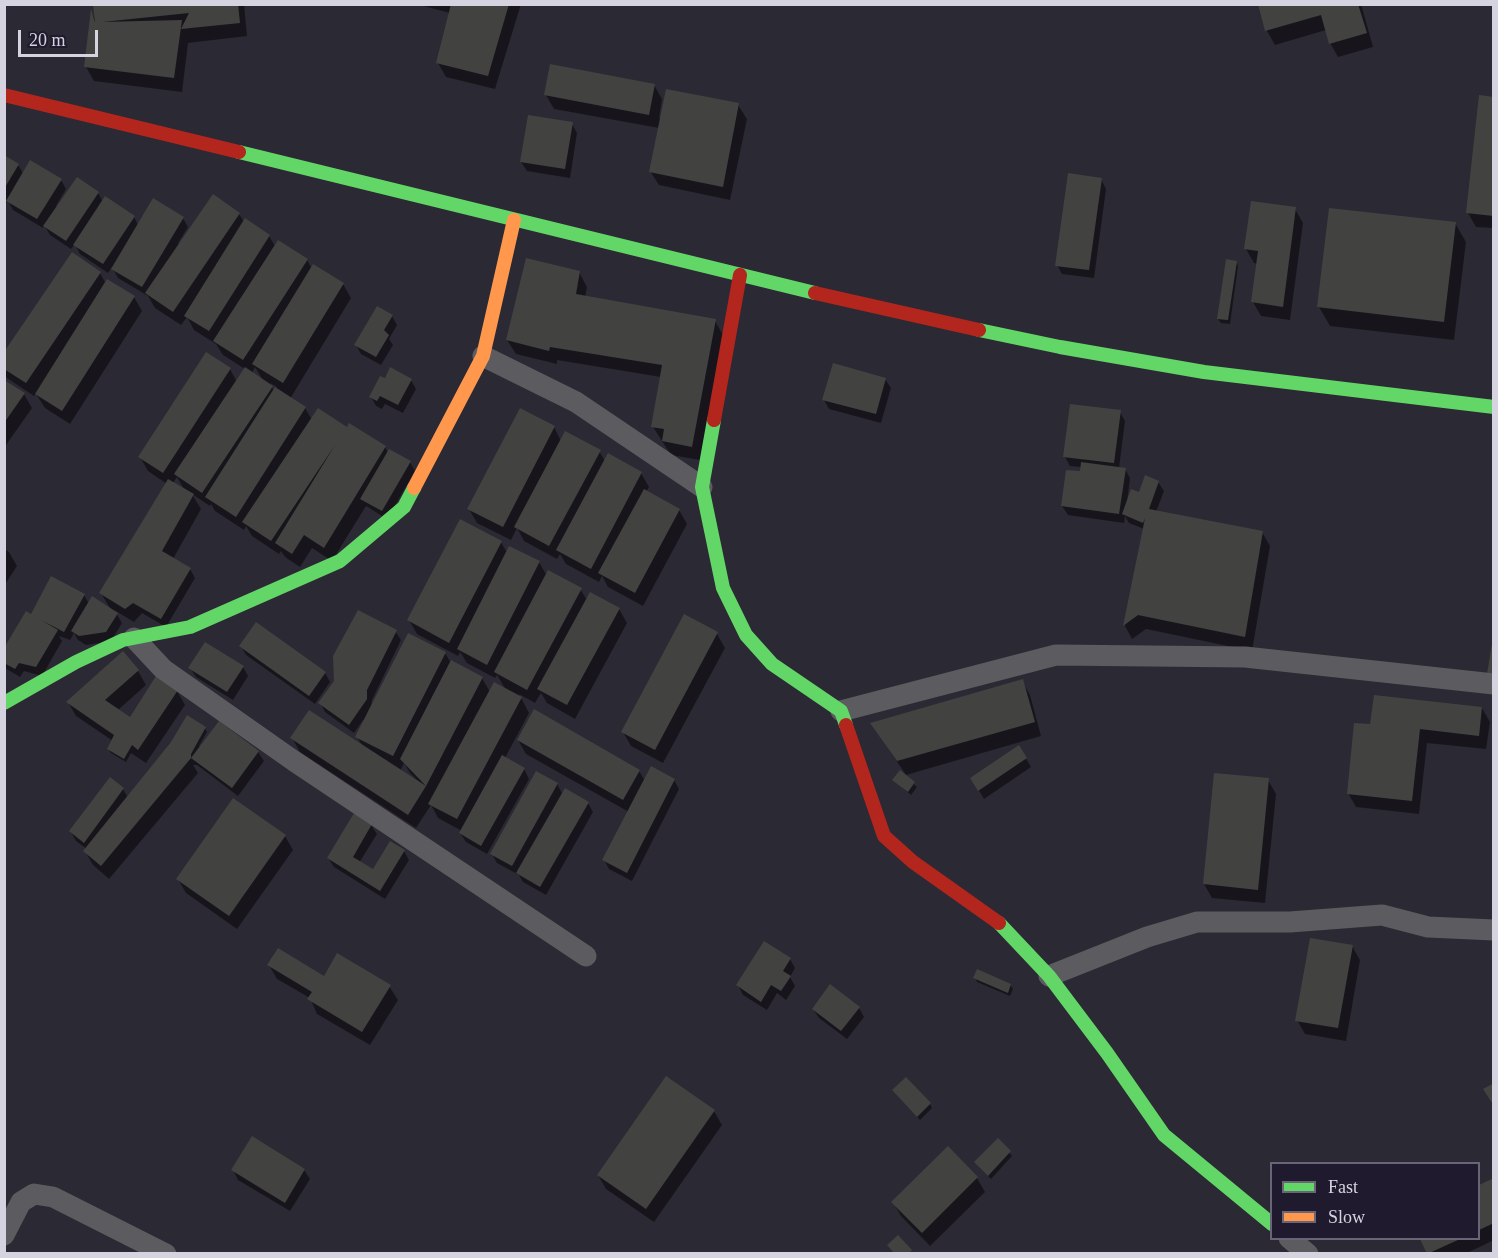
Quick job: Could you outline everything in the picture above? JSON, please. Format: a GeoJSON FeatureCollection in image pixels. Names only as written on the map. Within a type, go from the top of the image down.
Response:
{"type":"FeatureCollection","features":[{"type":"Feature","properties":{"kind":"street"},"geometry":{"type":"LineString","coordinates":[[4,95],[910,316],[1060,347],[1204,372],[1494,407]]}},
{"type":"Feature","properties":{"kind":"street"},"geometry":{"type":"LineString","coordinates":[[4,704],[76,662],[123,640],[190,627],[340,561],[404,507],[483,356],[514,220]]}},
{"type":"Feature","properties":{"kind":"street"},"geometry":{"type":"LineString","coordinates":[[740,275],[702,487],[723,588],[746,635],[772,664],[841,711],[884,836],[914,861],[994,918],[1049,976],[1107,1053],[1164,1135],[1270,1222]]}},
{"type":"Feature","properties":{"kind":"street"},"geometry":{"type":"LineString","coordinates":[[483,356],[576,402],[702,487]]}},
{"type":"Feature","properties":{"kind":"street"},"geometry":{"type":"LineString","coordinates":[[134,638],[162,669],[294,761],[586,956]]}},
{"type":"Feature","properties":{"kind":"street"},"geometry":{"type":"LineString","coordinates":[[841,711],[1056,655],[1245,657],[1494,684]]}},
{"type":"Feature","properties":{"kind":"street"},"geometry":{"type":"LineString","coordinates":[[1049,976],[1147,937],[1197,922],[1290,922],[1382,915],[1428,927],[1494,930]]}},
{"type":"Feature","properties":{"kind":"street"},"geometry":{"type":"LineString","coordinates":[[4,1235],[21,1202],[34,1194],[53,1197],[166,1254]]}},
{"type":"Feature","properties":{"kind":"street"},"geometry":{"type":"LineString","coordinates":[[1290,1240],[1308,1254]]}},
{"type":"Feature","properties":{"kind":"building"},"geometry":{"type":"Polygon","coordinates":[[[93,4],[238,4],[240,23],[181,29],[189,13],[102,22],[182,20],[174,78],[84,67],[91,9],[95,23],[93,4]]]}},
{"type":"Feature","properties":{"kind":"building"},"geometry":{"type":"Polygon","coordinates":[[[451,4],[509,4],[488,76],[436,63],[451,4]]]}},
{"type":"Feature","properties":{"kind":"building"},"geometry":{"type":"Polygon","coordinates":[[[1258,4],[1358,4],[1367,33],[1329,44],[1321,15],[1265,31],[1258,4]]]}},
{"type":"Feature","properties":{"kind":"building"},"geometry":{"type":"Polygon","coordinates":[[[550,64],[655,84],[649,115],[544,95],[550,64]]]}},
{"type":"Feature","properties":{"kind":"building"},"geometry":{"type":"Polygon","coordinates":[[[666,89],[739,103],[723,187],[649,172],[666,89]]]}},
{"type":"Feature","properties":{"kind":"building"},"geometry":{"type":"Polygon","coordinates":[[[1479,95],[1494,97],[1494,216],[1466,213],[1479,95]]]}},
{"type":"Feature","properties":{"kind":"building"},"geometry":{"type":"Polygon","coordinates":[[[528,115],[573,122],[565,169],[520,162],[528,115]]]}},
{"type":"Feature","properties":{"kind":"building"},"geometry":{"type":"Polygon","coordinates":[[[4,155],[19,164],[4,189],[4,155]]]}},
{"type":"Feature","properties":{"kind":"building"},"geometry":{"type":"Polygon","coordinates":[[[30,160],[62,179],[37,219],[6,201],[30,160]]]}},
{"type":"Feature","properties":{"kind":"building"},"geometry":{"type":"Polygon","coordinates":[[[1068,173],[1102,178],[1089,270],[1055,266],[1068,173]]]}},
{"type":"Feature","properties":{"kind":"building"},"geometry":{"type":"Polygon","coordinates":[[[77,177],[99,192],[66,241],[43,226],[77,177]]]}},
{"type":"Feature","properties":{"kind":"building"},"geometry":{"type":"Polygon","coordinates":[[[213,194],[240,213],[173,312],[145,293],[213,194]]]}},
{"type":"Feature","properties":{"kind":"building"},"geometry":{"type":"Polygon","coordinates":[[[105,196],[135,216],[103,264],[73,245],[105,196]]]}},
{"type":"Feature","properties":{"kind":"building"},"geometry":{"type":"Polygon","coordinates":[[[153,198],[184,217],[142,287],[111,269],[153,198]]]}},
{"type":"Feature","properties":{"kind":"building"},"geometry":{"type":"Polygon","coordinates":[[[1251,201],[1296,207],[1283,307],[1251,302],[1258,251],[1244,249],[1251,201]]]}},
{"type":"Feature","properties":{"kind":"building"},"geometry":{"type":"Polygon","coordinates":[[[1329,208],[1456,222],[1444,322],[1317,307],[1329,208]]]}},
{"type":"Feature","properties":{"kind":"building"},"geometry":{"type":"Polygon","coordinates":[[[245,218],[270,235],[209,331],[184,316],[245,218]]]}},
{"type":"Feature","properties":{"kind":"building"},"geometry":{"type":"Polygon","coordinates":[[[278,240],[308,259],[243,360],[213,341],[278,240]]]}},
{"type":"Feature","properties":{"kind":"building"},"geometry":{"type":"Polygon","coordinates":[[[72,252],[101,272],[26,383],[4,369],[4,352],[72,252]]]}},
{"type":"Feature","properties":{"kind":"building"},"geometry":{"type":"Polygon","coordinates":[[[526,258],[580,271],[576,294],[716,319],[692,447],[662,441],[664,429],[651,427],[662,365],[550,347],[549,351],[506,340],[526,258]]]}},
{"type":"Feature","properties":{"kind":"building"},"geometry":{"type":"Polygon","coordinates":[[[1226,259],[1237,261],[1228,320],[1217,319],[1226,259]]]}},
{"type":"Feature","properties":{"kind":"building"},"geometry":{"type":"Polygon","coordinates":[[[313,264],[344,283],[283,383],[252,364],[313,264]]]}},
{"type":"Feature","properties":{"kind":"building"},"geometry":{"type":"Polygon","coordinates":[[[107,279],[135,296],[62,411],[35,394],[107,279]]]}},
{"type":"Feature","properties":{"kind":"building"},"geometry":{"type":"Polygon","coordinates":[[[377,306],[393,315],[384,330],[389,335],[376,357],[354,345],[377,306]]]}},
{"type":"Feature","properties":{"kind":"building"},"geometry":{"type":"Polygon","coordinates":[[[206,352],[231,368],[163,473],[138,457],[206,352]]]}},
{"type":"Feature","properties":{"kind":"building"},"geometry":{"type":"Polygon","coordinates":[[[833,363],[886,378],[876,414],[822,400],[833,363]]]}},
{"type":"Feature","properties":{"kind":"building"},"geometry":{"type":"Polygon","coordinates":[[[245,367],[273,386],[202,493],[174,474],[245,367]]]}},
{"type":"Feature","properties":{"kind":"building"},"geometry":{"type":"Polygon","coordinates":[[[390,367],[412,379],[398,405],[380,396],[377,401],[369,397],[380,376],[385,378],[390,367]]]}},
{"type":"Feature","properties":{"kind":"building"},"geometry":{"type":"Polygon","coordinates":[[[4,380],[25,393],[4,423],[4,380]]]}},
{"type":"Feature","properties":{"kind":"building"},"geometry":{"type":"Polygon","coordinates":[[[275,387],[306,407],[236,517],[205,497],[275,387]]]}},
{"type":"Feature","properties":{"kind":"building"},"geometry":{"type":"Polygon","coordinates":[[[1070,404],[1121,410],[1114,463],[1063,457],[1070,404]]]}},
{"type":"Feature","properties":{"kind":"building"},"geometry":{"type":"Polygon","coordinates":[[[318,408],[347,427],[349,423],[386,446],[324,548],[304,535],[292,554],[275,543],[335,445],[271,541],[242,522],[318,408]]]}},
{"type":"Feature","properties":{"kind":"building"},"geometry":{"type":"Polygon","coordinates":[[[520,408],[555,426],[503,527],[467,509],[520,408]]]}},
{"type":"Feature","properties":{"kind":"building"},"geometry":{"type":"Polygon","coordinates":[[[565,431],[601,450],[549,546],[514,527],[565,431]]]}},
{"type":"Feature","properties":{"kind":"building"},"geometry":{"type":"Polygon","coordinates":[[[389,449],[411,461],[382,511],[360,499],[389,449]]]}},
{"type":"Feature","properties":{"kind":"building"},"geometry":{"type":"Polygon","coordinates":[[[608,453],[642,472],[591,569],[556,550],[608,453]]]}},
{"type":"Feature","properties":{"kind":"building"},"geometry":{"type":"Polygon","coordinates":[[[1081,462],[1126,468],[1119,514],[1061,506],[1066,470],[1080,471],[1081,462]]]}},
{"type":"Feature","properties":{"kind":"building"},"geometry":{"type":"Polygon","coordinates":[[[1145,475],[1159,481],[1149,509],[1263,531],[1245,637],[1138,615],[1123,626],[1145,518],[1143,523],[1122,514],[1131,489],[1139,492],[1145,475]]]}},
{"type":"Feature","properties":{"kind":"building"},"geometry":{"type":"Polygon","coordinates":[[[168,479],[194,494],[162,551],[191,568],[161,619],[133,603],[125,609],[99,593],[168,479]]]}},
{"type":"Feature","properties":{"kind":"building"},"geometry":{"type":"Polygon","coordinates":[[[644,489],[680,509],[635,593],[598,573],[644,489]]]}},
{"type":"Feature","properties":{"kind":"building"},"geometry":{"type":"Polygon","coordinates":[[[460,519],[502,541],[449,643],[407,620],[460,519]]]}},
{"type":"Feature","properties":{"kind":"building"},"geometry":{"type":"Polygon","coordinates":[[[509,546],[540,561],[487,665],[457,649],[509,546]]]}},
{"type":"Feature","properties":{"kind":"building"},"geometry":{"type":"Polygon","coordinates":[[[548,570],[582,588],[527,690],[494,672],[548,570]]]}},
{"type":"Feature","properties":{"kind":"building"},"geometry":{"type":"Polygon","coordinates":[[[51,576],[85,594],[64,632],[41,620],[58,630],[36,667],[19,663],[15,669],[4,663],[4,648],[26,611],[31,614],[51,576]]]}},
{"type":"Feature","properties":{"kind":"building"},"geometry":{"type":"Polygon","coordinates":[[[590,592],[620,608],[567,705],[537,689],[590,592]]]}},
{"type":"Feature","properties":{"kind":"building"},"geometry":{"type":"Polygon","coordinates":[[[92,596],[118,613],[106,632],[79,636],[71,631],[92,596]]]}},
{"type":"Feature","properties":{"kind":"building"},"geometry":{"type":"Polygon","coordinates":[[[358,610],[397,630],[367,690],[367,699],[349,725],[318,703],[334,681],[333,656],[358,610]]]}},
{"type":"Feature","properties":{"kind":"building"},"geometry":{"type":"Polygon","coordinates":[[[684,614],[718,632],[655,750],[621,732],[684,614]]]}},
{"type":"Feature","properties":{"kind":"building"},"geometry":{"type":"Polygon","coordinates":[[[256,622],[326,672],[309,696],[239,646],[256,622]]]}},
{"type":"Feature","properties":{"kind":"building"},"geometry":{"type":"Polygon","coordinates":[[[408,633],[446,652],[393,756],[355,737],[408,633]]]}},
{"type":"Feature","properties":{"kind":"building"},"geometry":{"type":"Polygon","coordinates":[[[205,642],[244,666],[227,692],[188,668],[205,642]]]}},
{"type":"Feature","properties":{"kind":"building"},"geometry":{"type":"Polygon","coordinates":[[[1492,644],[1494,644],[1494,675],[1487,674],[1492,644]]]}},
{"type":"Feature","properties":{"kind":"building"},"geometry":{"type":"Polygon","coordinates":[[[123,651],[139,670],[105,700],[130,717],[156,676],[178,690],[138,750],[132,745],[124,759],[107,749],[114,735],[66,702],[123,651]]]}},
{"type":"Feature","properties":{"kind":"building"},"geometry":{"type":"Polygon","coordinates":[[[451,660],[483,677],[426,786],[400,759],[451,660]]]}},
{"type":"Feature","properties":{"kind":"building"},"geometry":{"type":"Polygon","coordinates":[[[1023,679],[1035,722],[897,761],[870,723],[1023,679]]]}},
{"type":"Feature","properties":{"kind":"building"},"geometry":{"type":"Polygon","coordinates":[[[494,682],[522,697],[457,819],[428,804],[494,682]]]}},
{"type":"Feature","properties":{"kind":"building"},"geometry":{"type":"Polygon","coordinates":[[[1374,695],[1482,707],[1479,736],[1420,729],[1412,801],[1347,794],[1354,723],[1370,724],[1374,695]]]}},
{"type":"Feature","properties":{"kind":"building"},"geometry":{"type":"Polygon","coordinates":[[[534,709],[640,770],[623,800],[517,740],[534,709]]]}},
{"type":"Feature","properties":{"kind":"building"},"geometry":{"type":"Polygon","coordinates":[[[309,710],[426,786],[408,815],[290,738],[309,710]]]}},
{"type":"Feature","properties":{"kind":"building"},"geometry":{"type":"Polygon","coordinates":[[[187,715],[206,727],[191,758],[101,866],[83,851],[171,742],[187,715]]]}},
{"type":"Feature","properties":{"kind":"building"},"geometry":{"type":"Polygon","coordinates":[[[219,721],[259,751],[232,788],[191,758],[219,721]]]}},
{"type":"Feature","properties":{"kind":"building"},"geometry":{"type":"Polygon","coordinates":[[[1019,745],[1027,758],[978,791],[970,778],[1019,745]]]}},
{"type":"Feature","properties":{"kind":"building"},"geometry":{"type":"Polygon","coordinates":[[[502,755],[525,768],[481,846],[459,833],[502,755]]]}},
{"type":"Feature","properties":{"kind":"building"},"geometry":{"type":"Polygon","coordinates":[[[651,766],[675,779],[627,873],[602,860],[651,766]]]}},
{"type":"Feature","properties":{"kind":"building"},"geometry":{"type":"Polygon","coordinates":[[[900,770],[915,782],[908,792],[892,780],[900,770]]]}},
{"type":"Feature","properties":{"kind":"building"},"geometry":{"type":"Polygon","coordinates":[[[536,771],[558,783],[512,866],[490,854],[536,771]]]}},
{"type":"Feature","properties":{"kind":"building"},"geometry":{"type":"Polygon","coordinates":[[[1214,773],[1269,778],[1258,890],[1203,884],[1214,773]]]}},
{"type":"Feature","properties":{"kind":"building"},"geometry":{"type":"Polygon","coordinates":[[[110,777],[124,788],[84,843],[69,831],[110,777]]]}},
{"type":"Feature","properties":{"kind":"building"},"geometry":{"type":"Polygon","coordinates":[[[565,788],[589,802],[540,887],[516,873],[565,788]]]}},
{"type":"Feature","properties":{"kind":"building"},"geometry":{"type":"Polygon","coordinates":[[[233,798],[286,835],[229,916],[176,879],[233,798]]]}},
{"type":"Feature","properties":{"kind":"building"},"geometry":{"type":"Polygon","coordinates":[[[354,813],[372,824],[353,857],[373,869],[390,841],[405,850],[380,891],[327,858],[354,813]]]}},
{"type":"Feature","properties":{"kind":"building"},"geometry":{"type":"Polygon","coordinates":[[[1310,938],[1353,945],[1338,1028],[1295,1021],[1310,938]]]}},
{"type":"Feature","properties":{"kind":"building"},"geometry":{"type":"Polygon","coordinates":[[[764,941],[791,958],[783,971],[791,976],[781,991],[771,985],[761,1002],[736,985],[764,941]]]}},
{"type":"Feature","properties":{"kind":"building"},"geometry":{"type":"Polygon","coordinates":[[[278,948],[324,976],[337,953],[391,985],[362,1032],[307,999],[312,992],[267,965],[278,948]]]}},
{"type":"Feature","properties":{"kind":"building"},"geometry":{"type":"Polygon","coordinates":[[[977,969],[1011,984],[1008,993],[973,978],[977,969]]]}},
{"type":"Feature","properties":{"kind":"building"},"geometry":{"type":"Polygon","coordinates":[[[830,984],[860,1007],[841,1031],[812,1009],[830,984]]]}},
{"type":"Feature","properties":{"kind":"building"},"geometry":{"type":"Polygon","coordinates":[[[666,1076],[715,1110],[646,1209],[597,1175],[666,1076]]]}},
{"type":"Feature","properties":{"kind":"building"},"geometry":{"type":"Polygon","coordinates":[[[906,1077],[931,1103],[917,1117],[892,1090],[906,1077]]]}},
{"type":"Feature","properties":{"kind":"building"},"geometry":{"type":"Polygon","coordinates":[[[1494,1083],[1494,1106],[1483,1089],[1494,1083]]]}},
{"type":"Feature","properties":{"kind":"building"},"geometry":{"type":"Polygon","coordinates":[[[252,1136],[305,1169],[285,1203],[231,1170],[252,1136]]]}},
{"type":"Feature","properties":{"kind":"building"},"geometry":{"type":"Polygon","coordinates":[[[998,1138],[1011,1151],[988,1176],[974,1162],[998,1138]]]}},
{"type":"Feature","properties":{"kind":"building"},"geometry":{"type":"Polygon","coordinates":[[[948,1146],[978,1177],[922,1233],[891,1202],[948,1146]]]}},
{"type":"Feature","properties":{"kind":"building"},"geometry":{"type":"Polygon","coordinates":[[[1494,1178],[1494,1223],[1480,1230],[1480,1185],[1494,1178]]]}},
{"type":"Feature","properties":{"kind":"building"},"geometry":{"type":"Polygon","coordinates":[[[898,1235],[912,1250],[908,1254],[895,1254],[887,1245],[898,1235]]]}},
{"type":"Feature","properties":{"kind":"building"},"geometry":{"type":"Polygon","coordinates":[[[1420,1240],[1458,1240],[1427,1254],[1420,1240]]]}},
{"type":"Feature","properties":{"kind":"traffic: fast"},"geometry":{"type":"LineString","coordinates":[[239,152],[815,293]]}},
{"type":"Feature","properties":{"kind":"traffic: fast"},"geometry":{"type":"LineString","coordinates":[[979,330],[1060,347],[1204,372],[1494,407]]}},
{"type":"Feature","properties":{"kind":"traffic: fast"},"geometry":{"type":"LineString","coordinates":[[714,420],[702,487],[723,588],[746,635],[772,664],[841,711],[846,725]]}},
{"type":"Feature","properties":{"kind":"traffic: fast"},"geometry":{"type":"LineString","coordinates":[[4,703],[76,662],[123,640],[190,627],[340,561],[404,507],[414,488]]}},
{"type":"Feature","properties":{"kind":"traffic: fast"},"geometry":{"type":"LineString","coordinates":[[999,923],[1049,976],[1107,1053],[1164,1135],[1270,1222]]}},
{"type":"Feature","properties":{"kind":"traffic: slow"},"geometry":{"type":"LineString","coordinates":[[414,488],[483,356],[514,220]]}},
{"type":"Feature","properties":{"kind":"traffic: jam"},"geometry":{"type":"LineString","coordinates":[[4,95],[239,152]]}},
{"type":"Feature","properties":{"kind":"traffic: jam"},"geometry":{"type":"LineString","coordinates":[[714,420],[740,275]]}},
{"type":"Feature","properties":{"kind":"traffic: jam"},"geometry":{"type":"LineString","coordinates":[[815,293],[979,330]]}},
{"type":"Feature","properties":{"kind":"traffic: jam"},"geometry":{"type":"LineString","coordinates":[[846,725],[884,836],[913,862],[999,923]]}}]}
